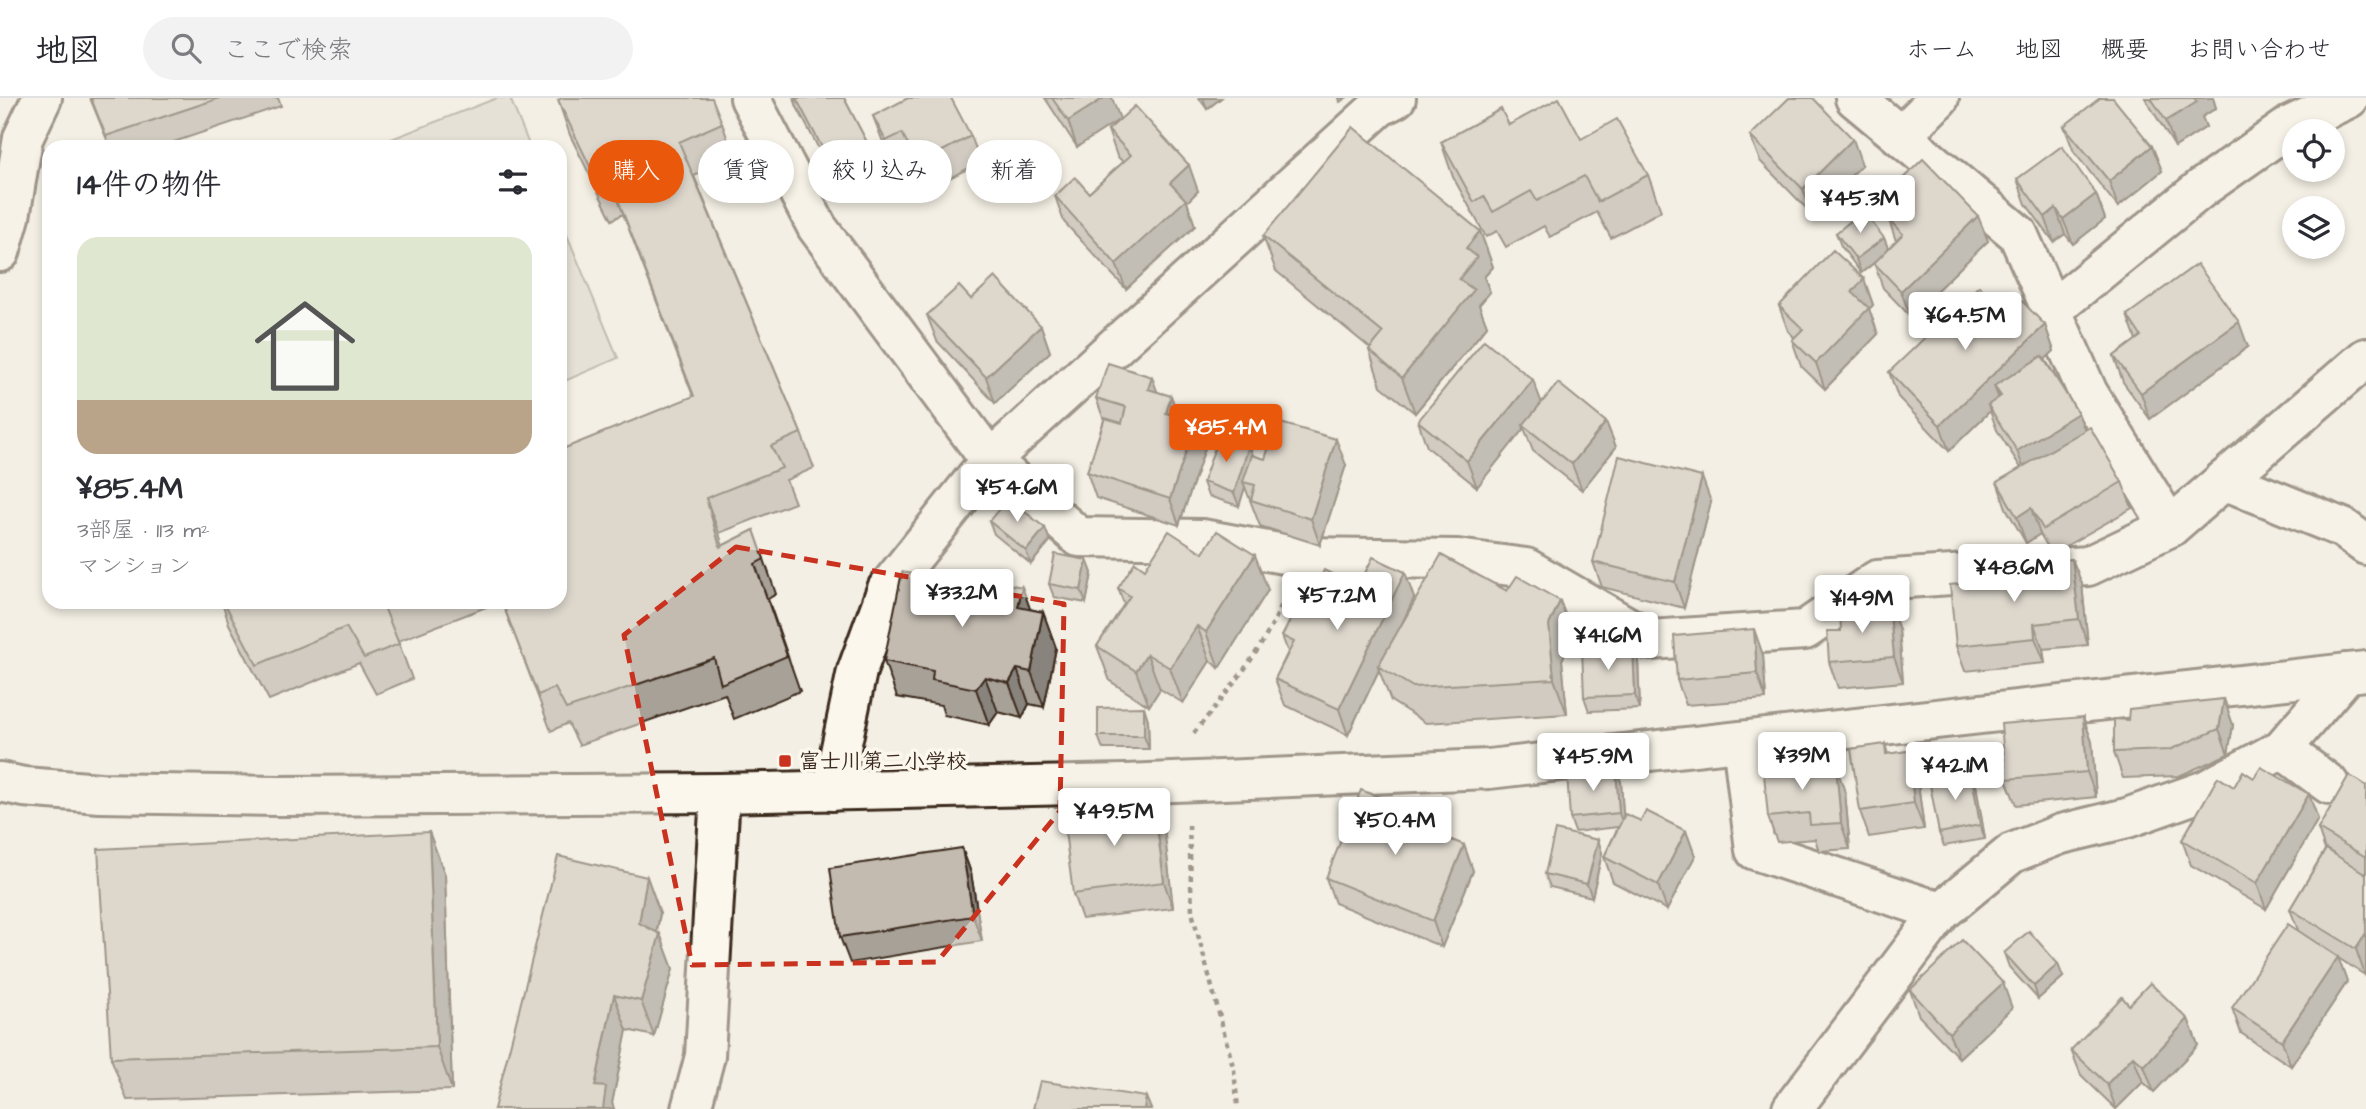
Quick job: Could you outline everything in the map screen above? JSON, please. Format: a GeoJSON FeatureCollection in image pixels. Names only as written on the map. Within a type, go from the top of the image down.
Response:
{"type":"FeatureCollection","features":[{"type":"Feature","properties":{"kind":"street"},"geometry":{"type":"LineString","coordinates":[[0,252],[10,218],[23,138],[42,98]]}},
{"type":"Feature","properties":{"kind":"street"},"geometry":{"type":"LineString","coordinates":[[750,98],[817,227],[990,460],[1079,537],[1202,539],[1300,556],[1457,559],[1526,568],[1650,640],[1805,630],[1877,580],[2088,566],[2170,527],[2366,358]]}},
{"type":"Feature","properties":{"kind":"street"},"geometry":{"type":"LineString","coordinates":[[832,791],[857,671],[887,589],[990,460],[1378,107],[1396,98]]}},
{"type":"Feature","properties":{"kind":"street"},"geometry":{"type":"LineString","coordinates":[[1855,98],[2018,234],[2088,393],[2170,527]]}},
{"type":"Feature","properties":{"kind":"street"},"geometry":{"type":"LineString","coordinates":[[1901,136],[1939,98]]}},
{"type":"Feature","properties":{"kind":"street"},"geometry":{"type":"LineString","coordinates":[[2052,310],[2203,187],[2290,126],[2349,98]]}},
{"type":"Feature","properties":{"kind":"street"},"geometry":{"type":"LineString","coordinates":[[2224,480],[2343,528],[2366,545]]}},
{"type":"Feature","properties":{"kind":"street"},"geometry":{"type":"LineString","coordinates":[[0,782],[24,787],[100,793],[280,796],[720,793],[1187,781],[1489,769],[2356,672]]}},
{"type":"Feature","properties":{"kind":"street"},"geometry":{"type":"LineString","coordinates":[[1792,1109],[1941,912],[2012,853],[2062,834],[2127,818],[2206,790],[2283,749],[2356,672]]}},
{"type":"Feature","properties":{"kind":"street"},"geometry":{"type":"LineString","coordinates":[[1742,741],[1755,850],[1941,912]]}},
{"type":"Feature","properties":{"kind":"street"},"geometry":{"type":"LineString","coordinates":[[2283,749],[2329,783]]}},
{"type":"Feature","properties":{"kind":"street"},"geometry":{"type":"LineString","coordinates":[[691,1109],[705,1056],[720,793]]}},
{"type":"Feature","properties":{"kind":"path"},"geometry":{"type":"LineString","coordinates":[[1238,1109],[1234,1070],[1192,912],[1187,781],[1193,734],[1244,673],[1276,618],[1300,556]]}},
{"type":"Feature","properties":{"kind":"highlighted area"},"geometry":{"type":"Polygon","coordinates":[[[736,547],[1064,604],[1060,811],[937,962],[692,965],[624,635],[736,547]]]}},
{"type":"Feature","properties":{"kind":"shaded area"},"geometry":{"type":"Polygon","coordinates":[[[497,98],[510,98],[527,140],[389,140],[497,98]]]}},
{"type":"Feature","properties":{"kind":"shaded area"},"geometry":{"type":"Polygon","coordinates":[[[567,235],[618,358],[567,380],[567,235]]]}},
{"type":"Feature","properties":{"kind":"building"},"geometry":{"type":"Polygon","coordinates":[[[91,98],[220,98],[106,136],[91,98]]]}},
{"type":"Feature","properties":{"kind":"building"},"geometry":{"type":"Polygon","coordinates":[[[712,98],[722,123],[684,140],[588,140],[588,162],[558,100],[712,98]]]}},
{"type":"Feature","properties":{"kind":"building"},"geometry":{"type":"Polygon","coordinates":[[[796,98],[844,98],[866,140],[818,140],[796,98]]]}},
{"type":"Feature","properties":{"kind":"building"},"geometry":{"type":"Polygon","coordinates":[[[908,98],[951,98],[971,136],[952,146],[952,140],[906,140],[902,133],[885,140],[873,116],[908,98]]]}},
{"type":"Feature","properties":{"kind":"building"},"geometry":{"type":"Polygon","coordinates":[[[1052,98],[1104,98],[1068,121],[1052,98]]]}},
{"type":"Feature","properties":{"kind":"building"},"geometry":{"type":"Polygon","coordinates":[[[1559,98],[1581,139],[1617,119],[1648,175],[1598,202],[1584,176],[1537,201],[1531,191],[1493,212],[1484,196],[1474,202],[1441,142],[1501,109],[1509,125],[1559,98]]]}},
{"type":"Feature","properties":{"kind":"building"},"geometry":{"type":"Polygon","coordinates":[[[1789,98],[1813,98],[1853,139],[1803,189],[1750,136],[1789,98]]]}},
{"type":"Feature","properties":{"kind":"building"},"geometry":{"type":"Polygon","coordinates":[[[2100,98],[2113,98],[2152,146],[2109,181],[2064,126],[2100,98]]]}},
{"type":"Feature","properties":{"kind":"building"},"geometry":{"type":"Polygon","coordinates":[[[2151,98],[2194,98],[2197,102],[2166,121],[2151,98]]]}},
{"type":"Feature","properties":{"kind":"building"},"geometry":{"type":"Polygon","coordinates":[[[1135,106],[1189,165],[1170,183],[1186,200],[1116,264],[1061,203],[1062,189],[1075,177],[1089,193],[1131,155],[1108,130],[1135,106]]]}},
{"type":"Feature","properties":{"kind":"building"},"geometry":{"type":"Polygon","coordinates":[[[1353,127],[1480,231],[1466,248],[1477,257],[1459,279],[1474,290],[1402,378],[1369,350],[1383,333],[1263,236],[1353,127]]]}},
{"type":"Feature","properties":{"kind":"building"},"geometry":{"type":"Polygon","coordinates":[[[2062,146],[2096,194],[2063,219],[2056,208],[2045,217],[2017,179],[2062,146]]]}},
{"type":"Feature","properties":{"kind":"building"},"geometry":{"type":"Polygon","coordinates":[[[684,154],[698,187],[698,203],[705,203],[801,433],[771,446],[782,468],[706,498],[720,547],[754,530],[764,559],[755,564],[787,656],[721,684],[714,658],[566,709],[555,688],[538,695],[505,609],[567,609],[567,447],[694,396],[619,203],[684,203],[684,154]]]}},
{"type":"Feature","properties":{"kind":"building"},"geometry":{"type":"Polygon","coordinates":[[[1923,159],[1978,216],[1901,291],[1874,263],[1903,234],[1889,220],[1909,201],[1895,186],[1923,159]]]}},
{"type":"Feature","properties":{"kind":"building"},"geometry":{"type":"Polygon","coordinates":[[[1863,211],[1884,238],[1856,259],[1836,233],[1863,211]]]}},
{"type":"Feature","properties":{"kind":"building"},"geometry":{"type":"Polygon","coordinates":[[[1833,250],[1864,279],[1852,292],[1869,308],[1816,363],[1792,340],[1803,329],[1779,306],[1833,250]]]}},
{"type":"Feature","properties":{"kind":"building"},"geometry":{"type":"Polygon","coordinates":[[[2197,264],[2239,322],[2141,393],[2114,356],[2141,336],[2127,315],[2197,264]]]}},
{"type":"Feature","properties":{"kind":"building"},"geometry":{"type":"Polygon","coordinates":[[[995,277],[1041,326],[986,377],[927,315],[959,286],[971,299],[995,277]]]}},
{"type":"Feature","properties":{"kind":"building"},"geometry":{"type":"Polygon","coordinates":[[[1979,286],[2004,311],[2018,297],[2045,325],[1940,425],[1889,372],[1979,286]]]}},
{"type":"Feature","properties":{"kind":"building"},"geometry":{"type":"Polygon","coordinates":[[[1484,340],[1533,380],[1467,461],[1418,421],[1484,340]]]}},
{"type":"Feature","properties":{"kind":"building"},"geometry":{"type":"Polygon","coordinates":[[[2042,356],[2078,413],[2017,451],[1988,405],[2001,396],[1994,386],[2042,356]]]}},
{"type":"Feature","properties":{"kind":"building"},"geometry":{"type":"Polygon","coordinates":[[[1108,363],[1152,377],[1148,389],[1171,396],[1166,413],[1196,422],[1170,499],[1087,472],[1105,418],[1122,423],[1126,407],[1096,398],[1108,363]]]}},
{"type":"Feature","properties":{"kind":"building"},"geometry":{"type":"Polygon","coordinates":[[[1558,383],[1606,422],[1572,464],[1523,425],[1558,383]]]}},
{"type":"Feature","properties":{"kind":"building"},"geometry":{"type":"Polygon","coordinates":[[[1277,422],[1336,439],[1311,519],[1251,500],[1255,485],[1243,482],[1252,455],[1265,459],[1277,422]]]}},
{"type":"Feature","properties":{"kind":"building"},"geometry":{"type":"Polygon","coordinates":[[[2090,427],[2122,482],[2043,529],[2031,508],[2017,517],[1997,482],[2090,427]]]}},
{"type":"Feature","properties":{"kind":"building"},"geometry":{"type":"Polygon","coordinates":[[[1219,435],[1249,445],[1234,493],[1203,482],[1219,435]]]}},
{"type":"Feature","properties":{"kind":"building"},"geometry":{"type":"Polygon","coordinates":[[[1619,456],[1702,477],[1675,582],[1593,562],[1619,456]]]}},
{"type":"Feature","properties":{"kind":"building"},"geometry":{"type":"Polygon","coordinates":[[[1008,498],[1045,528],[1026,551],[989,521],[1008,498]]]}},
{"type":"Feature","properties":{"kind":"building"},"geometry":{"type":"Polygon","coordinates":[[[1169,531],[1203,553],[1217,531],[1255,555],[1206,632],[1197,626],[1170,668],[1147,654],[1136,671],[1097,646],[1130,596],[1118,588],[1135,562],[1145,569],[1169,531]]]}},
{"type":"Feature","properties":{"kind":"building"},"geometry":{"type":"Polygon","coordinates":[[[1055,554],[1087,560],[1081,590],[1049,584],[1055,554]]]}},
{"type":"Feature","properties":{"kind":"building"},"geometry":{"type":"Polygon","coordinates":[[[1441,555],[1507,591],[1517,576],[1560,601],[1549,625],[1554,679],[1413,687],[1378,666],[1441,555]]]}},
{"type":"Feature","properties":{"kind":"building"},"geometry":{"type":"Polygon","coordinates":[[[1373,557],[1405,572],[1339,709],[1275,679],[1294,642],[1282,636],[1297,607],[1305,612],[1324,570],[1358,587],[1373,557]]]}},
{"type":"Feature","properties":{"kind":"building"},"geometry":{"type":"Polygon","coordinates":[[[2072,559],[2079,619],[2034,624],[2035,638],[1956,646],[1950,585],[2017,578],[2016,565],[2072,559]]]}},
{"type":"Feature","properties":{"kind":"building"},"geometry":{"type":"Polygon","coordinates":[[[944,571],[1022,587],[1018,607],[1043,612],[1031,672],[1017,669],[1009,683],[985,677],[976,689],[932,680],[933,671],[884,661],[902,572],[942,580],[944,571]]]}},
{"type":"Feature","properties":{"kind":"building"},"geometry":{"type":"Polygon","coordinates":[[[1889,604],[1894,657],[1829,662],[1827,631],[1841,631],[1840,609],[1889,604]]]}},
{"type":"Feature","properties":{"kind":"building"},"geometry":{"type":"Polygon","coordinates":[[[228,609],[385,609],[399,644],[364,658],[346,627],[257,665],[228,609]]]}},
{"type":"Feature","properties":{"kind":"building"},"geometry":{"type":"Polygon","coordinates":[[[1754,629],[1757,673],[1677,680],[1674,636],[1754,629]]]}},
{"type":"Feature","properties":{"kind":"building"},"geometry":{"type":"Polygon","coordinates":[[[1633,646],[1635,695],[1584,697],[1582,648],[1633,646]]]}},
{"type":"Feature","properties":{"kind":"building"},"geometry":{"type":"Polygon","coordinates":[[[2224,699],[2219,729],[2169,750],[2114,752],[2114,719],[2128,720],[2129,709],[2224,699]]]}},
{"type":"Feature","properties":{"kind":"building"},"geometry":{"type":"Polygon","coordinates":[[[1144,707],[1144,736],[1098,736],[1098,708],[1144,707]]]}},
{"type":"Feature","properties":{"kind":"building"},"geometry":{"type":"Polygon","coordinates":[[[2083,717],[2087,772],[2006,779],[2001,724],[2083,717]]]}},
{"type":"Feature","properties":{"kind":"building"},"geometry":{"type":"Polygon","coordinates":[[[1885,744],[1886,754],[1908,751],[1914,803],[1860,811],[1851,749],[1885,744]]]}},
{"type":"Feature","properties":{"kind":"building"},"geometry":{"type":"Polygon","coordinates":[[[1805,760],[1805,769],[1836,766],[1841,823],[1810,825],[1809,813],[1768,817],[1763,763],[1805,760]]]}},
{"type":"Feature","properties":{"kind":"building"},"geometry":{"type":"Polygon","coordinates":[[[2261,767],[2309,794],[2257,883],[2182,840],[2218,777],[2234,787],[2243,771],[2254,778],[2261,767]]]}},
{"type":"Feature","properties":{"kind":"building"},"geometry":{"type":"Polygon","coordinates":[[[1616,769],[1619,813],[1570,818],[1567,773],[1616,769]]]}},
{"type":"Feature","properties":{"kind":"building"},"geometry":{"type":"Polygon","coordinates":[[[1971,771],[1980,825],[1939,833],[1929,779],[1971,771]]]}},
{"type":"Feature","properties":{"kind":"building"},"geometry":{"type":"Polygon","coordinates":[[[2349,775],[2366,786],[2366,857],[2318,829],[2349,775]]]}},
{"type":"Feature","properties":{"kind":"building"},"geometry":{"type":"Polygon","coordinates":[[[1361,790],[1431,818],[1426,830],[1464,845],[1433,921],[1326,878],[1361,790]]]}},
{"type":"Feature","properties":{"kind":"building"},"geometry":{"type":"Polygon","coordinates":[[[1154,803],[1164,882],[1073,894],[1063,815],[1154,803]]]}},
{"type":"Feature","properties":{"kind":"building"},"geometry":{"type":"Polygon","coordinates":[[[1646,811],[1686,831],[1658,885],[1604,857],[1625,814],[1641,821],[1646,811]]]}},
{"type":"Feature","properties":{"kind":"building"},"geometry":{"type":"Polygon","coordinates":[[[1555,830],[1598,840],[1587,884],[1545,874],[1555,830]]]}},
{"type":"Feature","properties":{"kind":"building"},"geometry":{"type":"Polygon","coordinates":[[[429,832],[437,1047],[111,1058],[98,849],[429,832]]]}},
{"type":"Feature","properties":{"kind":"building"},"geometry":{"type":"Polygon","coordinates":[[[962,848],[973,916],[840,937],[830,868],[962,848]]]}},
{"type":"Feature","properties":{"kind":"building"},"geometry":{"type":"Polygon","coordinates":[[[2326,849],[2366,874],[2366,933],[2356,949],[2290,909],[2326,849]]]}},
{"type":"Feature","properties":{"kind":"building"},"geometry":{"type":"Polygon","coordinates":[[[558,856],[647,877],[639,923],[660,934],[641,1001],[614,995],[595,1086],[606,1087],[603,1109],[494,1109],[558,856]]]}},
{"type":"Feature","properties":{"kind":"building"},"geometry":{"type":"Polygon","coordinates":[[[2288,924],[2338,957],[2282,1041],[2232,1008],[2288,924]]]}},
{"type":"Feature","properties":{"kind":"building"},"geometry":{"type":"Polygon","coordinates":[[[2029,931],[2058,964],[2034,986],[2004,953],[2029,931]]]}},
{"type":"Feature","properties":{"kind":"building"},"geometry":{"type":"Polygon","coordinates":[[[1962,940],[2003,983],[1949,1033],[1910,990],[1962,940]]]}},
{"type":"Feature","properties":{"kind":"building"},"geometry":{"type":"Polygon","coordinates":[[[2150,983],[2188,1019],[2144,1066],[2133,1056],[2107,1084],[2071,1050],[2122,997],[2129,1005],[2150,983]]]}},
{"type":"Feature","properties":{"kind":"building"},"geometry":{"type":"Polygon","coordinates":[[[1040,1081],[1146,1097],[1144,1109],[1033,1109],[1040,1081]]]}},
{"type":"Feature","properties":{"kind":"place","name":"富士川第二小学校"},"geometry":{"type":"Point","coordinates":[785,761]}}]}
